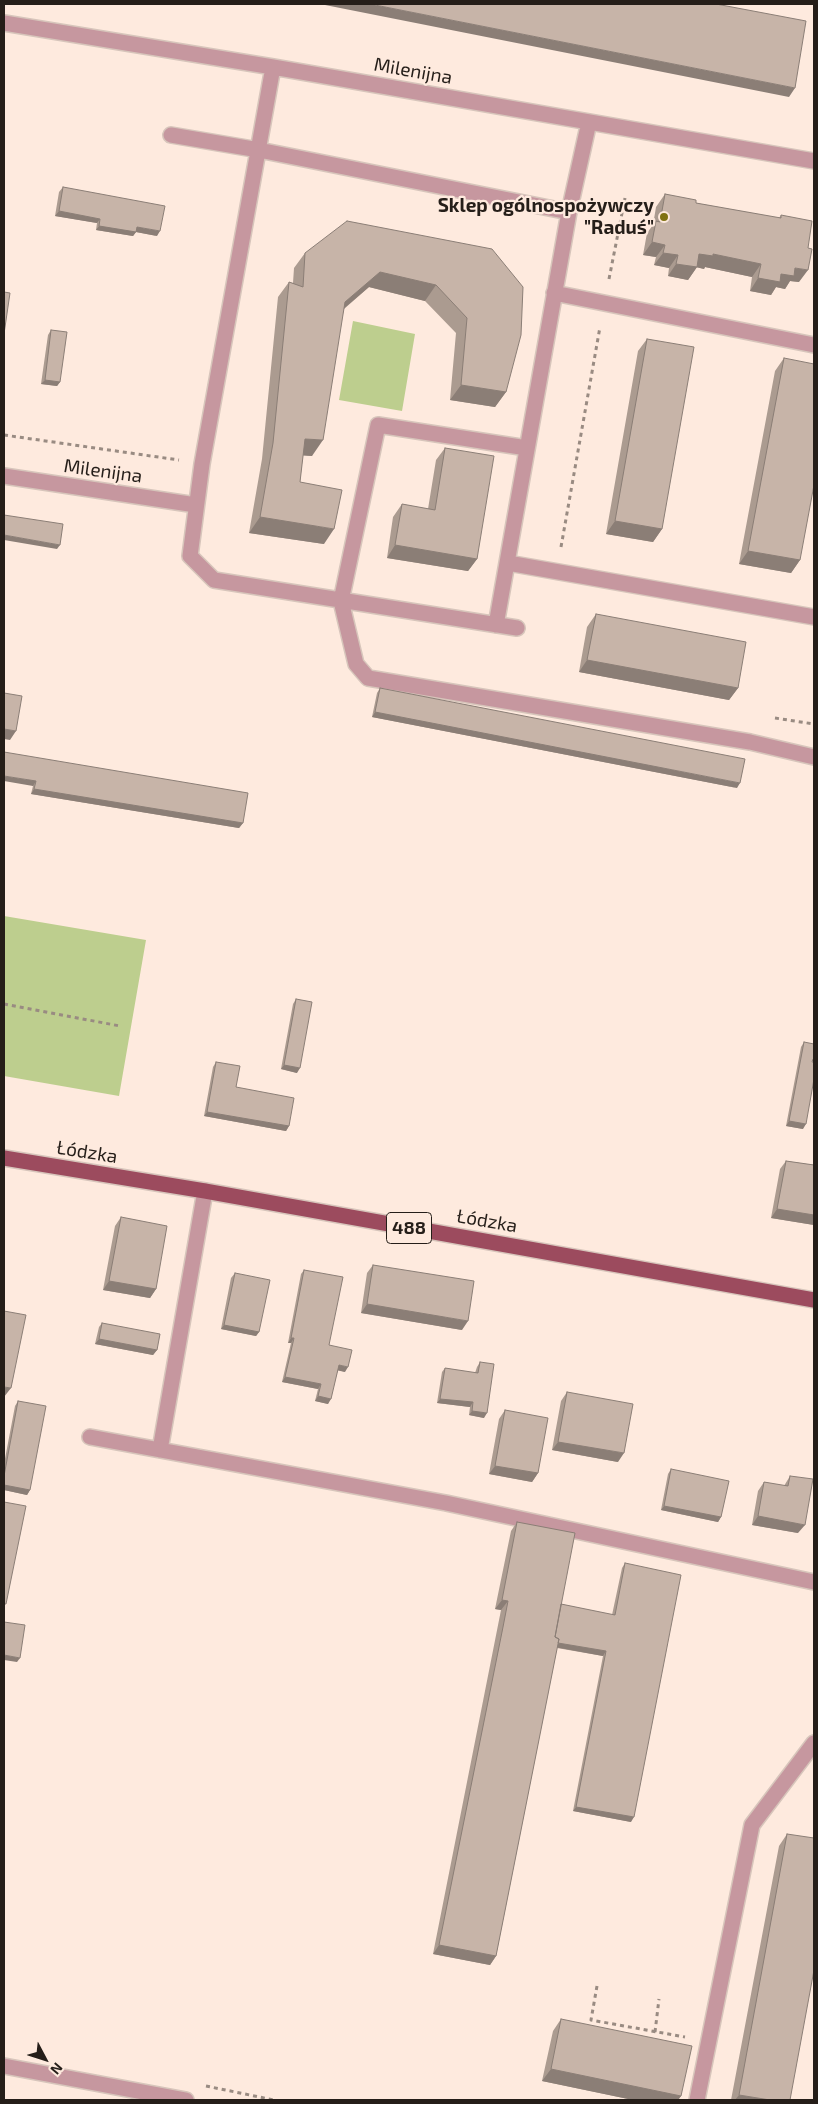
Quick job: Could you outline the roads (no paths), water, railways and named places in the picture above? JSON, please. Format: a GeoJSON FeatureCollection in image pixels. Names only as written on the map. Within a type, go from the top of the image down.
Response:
{"type":"FeatureCollection","features":[{"type":"Feature","properties":{"kind":"main road","name":"Łódzka"},"geometry":{"type":"LineString","coordinates":[[4,1158],[814,1300]]}},
{"type":"Feature","properties":{"kind":"street","name":"Milenijna"},"geometry":{"type":"LineString","coordinates":[[4,23],[274,67],[814,161]]}},
{"type":"Feature","properties":{"kind":"street"},"geometry":{"type":"LineString","coordinates":[[274,67],[202,464],[190,556],[214,580],[517,628]]}},
{"type":"Feature","properties":{"kind":"street"},"geometry":{"type":"LineString","coordinates":[[496,626],[568,212],[589,122]]}},
{"type":"Feature","properties":{"kind":"street"},"geometry":{"type":"LineString","coordinates":[[171,135],[259,150],[568,212]]}},
{"type":"Feature","properties":{"kind":"street"},"geometry":{"type":"LineString","coordinates":[[554,293],[814,345]]}},
{"type":"Feature","properties":{"kind":"street"},"geometry":{"type":"LineString","coordinates":[[527,448],[378,425],[341,601],[356,664],[368,678],[750,742],[814,755]]}},
{"type":"Feature","properties":{"kind":"street","name":"Milenijna"},"geometry":{"type":"LineString","coordinates":[[4,476],[196,505]]}},
{"type":"Feature","properties":{"kind":"street"},"geometry":{"type":"LineString","coordinates":[[508,563],[814,617]]}},
{"type":"Feature","properties":{"kind":"street"},"geometry":{"type":"LineString","coordinates":[[160,1450],[205,1192]]}},
{"type":"Feature","properties":{"kind":"street"},"geometry":{"type":"LineString","coordinates":[[90,1437],[446,1503],[814,1582]]}},
{"type":"Feature","properties":{"kind":"street"},"geometry":{"type":"LineString","coordinates":[[697,2100],[752,1825],[814,1742]]}},
{"type":"Feature","properties":{"kind":"street"},"geometry":{"type":"LineString","coordinates":[[4,2066],[186,2100]]}},
{"type":"Feature","properties":{"kind":"place","name":"Sklep ogólnospożywczy \"Raduś\""},"geometry":{"type":"Point","coordinates":[664,217]}}]}
